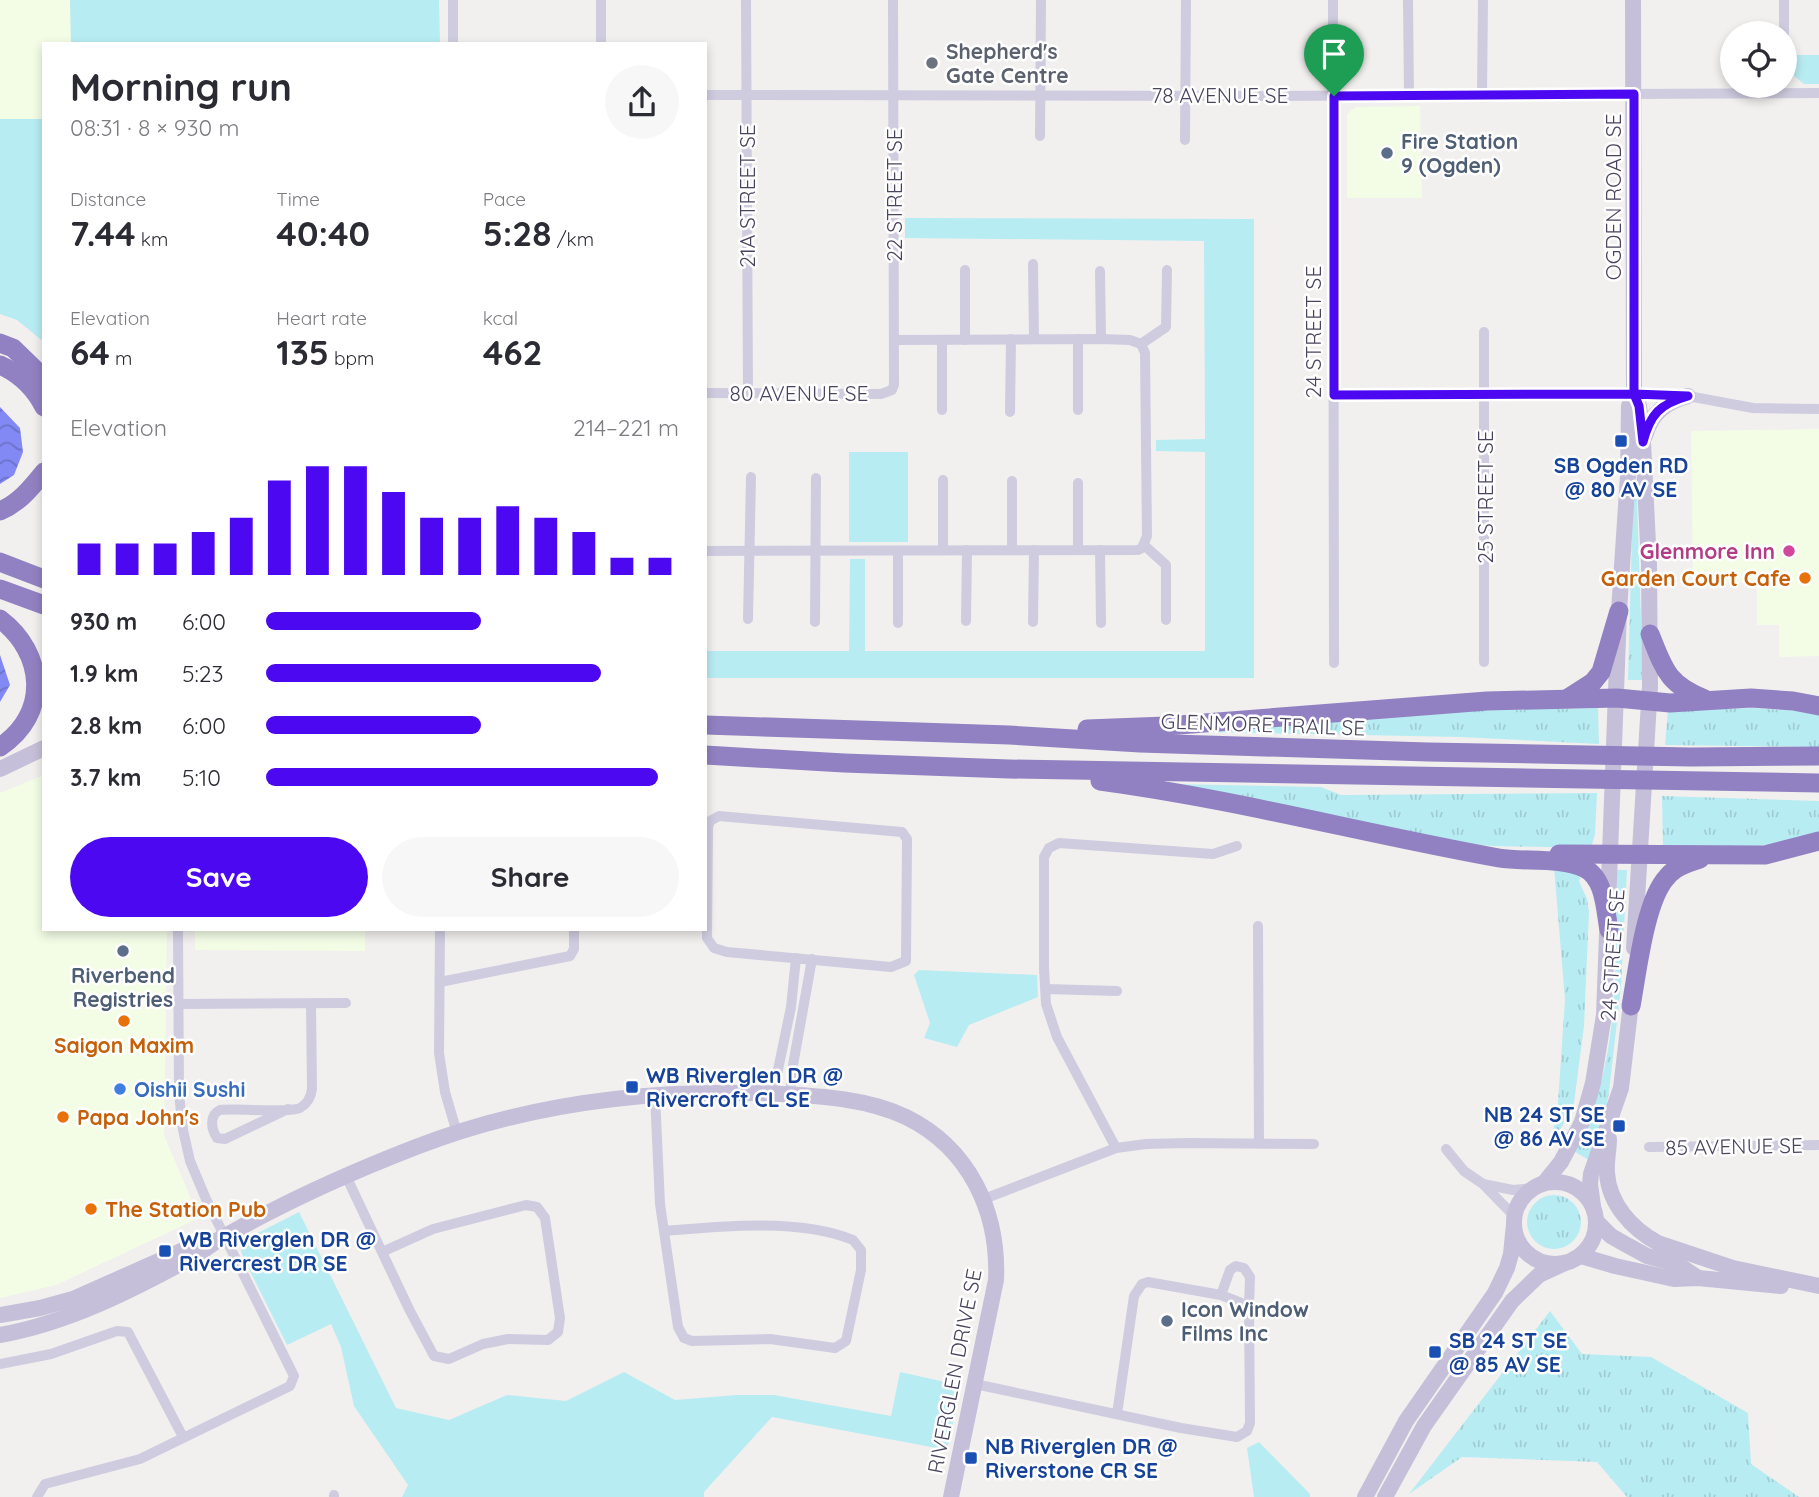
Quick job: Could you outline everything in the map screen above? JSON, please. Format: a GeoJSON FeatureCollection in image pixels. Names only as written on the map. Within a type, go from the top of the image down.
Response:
{"type":"FeatureCollection","features":[{"type":"Feature","properties":{"kind":"highway"},"geometry":{"type":"LineString","coordinates":[[0,343],[13,348],[42,376]]}},
{"type":"Feature","properties":{"kind":"highway"},"geometry":{"type":"LineString","coordinates":[[0,365],[31,386],[42,404]]}},
{"type":"Feature","properties":{"kind":"highway"},"geometry":{"type":"LineString","coordinates":[[0,511],[10,507],[28,492],[42,474]]}},
{"type":"Feature","properties":{"kind":"highway"},"geometry":{"type":"LineString","coordinates":[[0,562],[42,578]]}},
{"type":"Feature","properties":{"kind":"highway"},"geometry":{"type":"LineString","coordinates":[[0,589],[42,604]]}},
{"type":"Feature","properties":{"kind":"highway"},"geometry":{"type":"LineString","coordinates":[[1567,699],[1593,682],[1601,672],[1619,611]]}},
{"type":"Feature","properties":{"kind":"highway"},"geometry":{"type":"LineString","coordinates":[[0,619],[15,632],[26,648],[33,663],[36,680],[33,704],[26,721],[15,735],[0,747]]}},
{"type":"Feature","properties":{"kind":"highway"},"geometry":{"type":"LineString","coordinates":[[1650,634],[1661,663],[1672,680],[1689,693],[1709,700]]}},
{"type":"Feature","properties":{"kind":"highway"},"geometry":{"type":"LineString","coordinates":[[1009,735],[1045,730],[1166,726],[1487,701],[1617,698],[1670,703],[1751,698],[1819,706]]}},
{"type":"Feature","properties":{"kind":"highway","name":"GLENMORE TRAIL SE"},"geometry":{"type":"LineString","coordinates":[[707,725],[1009,735],[1154,744],[1690,757],[1819,756]]}},
{"type":"Feature","properties":{"kind":"highway"},"geometry":{"type":"LineString","coordinates":[[707,755],[1009,769],[1819,783]]}},
{"type":"Feature","properties":{"kind":"highway"},"geometry":{"type":"LineString","coordinates":[[1009,769],[1171,790],[1285,813],[1374,835],[1501,858],[1584,868],[1596,878],[1602,890],[1609,930]]}},
{"type":"Feature","properties":{"kind":"highway"},"geometry":{"type":"LineString","coordinates":[[1464,850],[1519,854],[1765,855],[1819,841]]}},
{"type":"Feature","properties":{"kind":"highway"},"geometry":{"type":"LineString","coordinates":[[1631,1006],[1652,905],[1663,881],[1682,865],[1710,855]]}},
{"type":"Feature","properties":{"kind":"street"},"geometry":{"type":"LineString","coordinates":[[453,0],[453,42]]}},
{"type":"Feature","properties":{"kind":"street"},"geometry":{"type":"LineString","coordinates":[[601,0],[601,42]]}},
{"type":"Feature","properties":{"kind":"street","name":"21A STREET SE"},"geometry":{"type":"LineString","coordinates":[[747,0],[748,393]]}},
{"type":"Feature","properties":{"kind":"street","name":"22 STREET SE"},"geometry":{"type":"LineString","coordinates":[[892,390],[893,0]]}},
{"type":"Feature","properties":{"kind":"street"},"geometry":{"type":"LineString","coordinates":[[1040,136],[1041,0]]}},
{"type":"Feature","properties":{"kind":"street"},"geometry":{"type":"LineString","coordinates":[[1185,140],[1186,0]]}},
{"type":"Feature","properties":{"kind":"street","name":"24 STREET SE"},"geometry":{"type":"LineString","coordinates":[[1333,0],[1334,663]]}},
{"type":"Feature","properties":{"kind":"street"},"geometry":{"type":"LineString","coordinates":[[1408,0],[1409,95]]}},
{"type":"Feature","properties":{"kind":"street"},"geometry":{"type":"LineString","coordinates":[[1482,95],[1483,0]]}},
{"type":"Feature","properties":{"kind":"street","name":"OGDEN ROAD SE"},"geometry":{"type":"LineString","coordinates":[[1633,0],[1634,394],[1639,406],[1643,442],[1650,634],[1649,701]]}},
{"type":"Feature","properties":{"kind":"street"},"geometry":{"type":"LineString","coordinates":[[1784,0],[1784,21]]}},
{"type":"Feature","properties":{"kind":"street","name":"78 AVENUE SE"},"geometry":{"type":"LineString","coordinates":[[1797,91],[1819,93]]}},
{"type":"Feature","properties":{"kind":"street","name":"78 AVENUE SE"},"geometry":{"type":"LineString","coordinates":[[707,94],[1334,96],[1720,92]]}},
{"type":"Feature","properties":{"kind":"street"},"geometry":{"type":"LineString","coordinates":[[1033,264],[1034,339]]}},
{"type":"Feature","properties":{"kind":"street"},"geometry":{"type":"LineString","coordinates":[[965,270],[965,340]]}},
{"type":"Feature","properties":{"kind":"street"},"geometry":{"type":"LineString","coordinates":[[1141,344],[1166,327],[1167,270]]}},
{"type":"Feature","properties":{"kind":"street"},"geometry":{"type":"LineString","coordinates":[[1100,271],[1101,339]]}},
{"type":"Feature","properties":{"kind":"street","name":"25 STREET SE"},"geometry":{"type":"LineString","coordinates":[[1484,662],[1485,332]]}},
{"type":"Feature","properties":{"kind":"street"},"geometry":{"type":"LineString","coordinates":[[1010,339],[1010,412]]}},
{"type":"Feature","properties":{"kind":"street"},"geometry":{"type":"LineString","coordinates":[[1078,339],[1078,410]]}},
{"type":"Feature","properties":{"kind":"street"},"geometry":{"type":"LineString","coordinates":[[707,551],[1138,550],[1144,545],[1147,536],[1145,354],[1141,344],[1130,340],[1101,339],[894,340]]}},
{"type":"Feature","properties":{"kind":"street"},"geometry":{"type":"LineString","coordinates":[[942,340],[942,410]]}},
{"type":"Feature","properties":{"kind":"street","name":"80 AVENUE SE"},"geometry":{"type":"LineString","coordinates":[[707,393],[881,394],[892,390]]}},
{"type":"Feature","properties":{"kind":"street"},"geometry":{"type":"LineString","coordinates":[[1334,395],[1634,394],[1688,396],[1753,408],[1819,409]]}},
{"type":"Feature","properties":{"kind":"street","name":"OGDEN ROAD SE"},"geometry":{"type":"LineString","coordinates":[[1617,698],[1629,406],[1634,394]]}},
{"type":"Feature","properties":{"kind":"street"},"geometry":{"type":"LineString","coordinates":[[1643,442],[1651,417],[1665,405],[1688,396]]}},
{"type":"Feature","properties":{"kind":"street"},"geometry":{"type":"LineString","coordinates":[[748,620],[751,477]]}},
{"type":"Feature","properties":{"kind":"street"},"geometry":{"type":"LineString","coordinates":[[815,622],[816,478]]}},
{"type":"Feature","properties":{"kind":"street"},"geometry":{"type":"LineString","coordinates":[[943,480],[943,550]]}},
{"type":"Feature","properties":{"kind":"street"},"geometry":{"type":"LineString","coordinates":[[1012,481],[1012,550]]}},
{"type":"Feature","properties":{"kind":"street"},"geometry":{"type":"LineString","coordinates":[[1078,483],[1078,550]]}},
{"type":"Feature","properties":{"kind":"street"},"geometry":{"type":"LineString","coordinates":[[1144,545],[1166,565],[1166,620]]}},
{"type":"Feature","properties":{"kind":"street"},"geometry":{"type":"LineString","coordinates":[[967,550],[967,621]]}},
{"type":"Feature","properties":{"kind":"street"},"geometry":{"type":"LineString","coordinates":[[1033,622],[1034,550]]}},
{"type":"Feature","properties":{"kind":"street"},"geometry":{"type":"LineString","coordinates":[[1101,550],[1101,623]]}},
{"type":"Feature","properties":{"kind":"street"},"geometry":{"type":"LineString","coordinates":[[898,551],[898,623]]}},
{"type":"Feature","properties":{"kind":"street","name":"24 STREET SE"},"geometry":{"type":"LineString","coordinates":[[1538,1186],[1561,1163],[1577,1134],[1594,1083],[1604,1015],[1617,698]]}},
{"type":"Feature","properties":{"kind":"street","name":"24 STREET SE"},"geometry":{"type":"LineString","coordinates":[[1595,1214],[1591,1174],[1621,1088],[1631,1006],[1649,701]]}},
{"type":"Feature","properties":{"kind":"street"},"geometry":{"type":"LineString","coordinates":[[0,769],[42,749]]}},
{"type":"Feature","properties":{"kind":"street"},"geometry":{"type":"LineString","coordinates":[[726,816],[805,822],[897,831],[905,835],[906,961],[891,967],[796,958],[727,952],[714,948],[709,943],[708,827],[713,818],[726,816]]}},
{"type":"Feature","properties":{"kind":"street"},"geometry":{"type":"LineString","coordinates":[[1116,1148],[1057,1037],[1046,1004],[1043,861],[1049,848],[1059,843],[1213,854],[1237,846]]}},
{"type":"Feature","properties":{"kind":"street"},"geometry":{"type":"LineString","coordinates":[[1258,926],[1259,1143]]}},
{"type":"Feature","properties":{"kind":"street"},"geometry":{"type":"LineString","coordinates":[[37,1497],[45,1484],[140,1459],[290,1386],[294,1376],[196,1175],[183,1130],[179,1094],[178,931]]}},
{"type":"Feature","properties":{"kind":"street"},"geometry":{"type":"LineString","coordinates":[[440,931],[439,1053],[442,1077],[457,1133]]}},
{"type":"Feature","properties":{"kind":"street"},"geometry":{"type":"LineString","coordinates":[[440,982],[570,956],[574,949],[575,931]]}},
{"type":"Feature","properties":{"kind":"street"},"geometry":{"type":"LineString","coordinates":[[782,1094],[796,958]]}},
{"type":"Feature","properties":{"kind":"street"},"geometry":{"type":"LineString","coordinates":[[782,1094],[793,1065],[812,959]]}},
{"type":"Feature","properties":{"kind":"street"},"geometry":{"type":"LineString","coordinates":[[1046,989],[1117,990]]}},
{"type":"Feature","properties":{"kind":"street"},"geometry":{"type":"LineString","coordinates":[[178,1004],[346,1003]]}},
{"type":"Feature","properties":{"kind":"street"},"geometry":{"type":"LineString","coordinates":[[288,1109],[225,1139],[216,1138],[214,1134],[212,1118],[220,1110],[301,1107],[311,1096],[311,1004]]}},
{"type":"Feature","properties":{"kind":"street"},"geometry":{"type":"LineString","coordinates":[[655,1094],[657,1169],[664,1231],[678,1327],[684,1338],[692,1341],[770,1339],[835,1348],[846,1341],[861,1270],[861,1250],[853,1240],[788,1227],[701,1227],[664,1231]]}},
{"type":"Feature","properties":{"kind":"street","name":"RIVERGLEN DRIVE SE"},"geometry":{"type":"LineString","coordinates":[[0,1335],[78,1312],[191,1258],[224,1236],[346,1177],[418,1146],[457,1133],[553,1108],[655,1094],[782,1094],[875,1105],[907,1118],[949,1149],[960,1161],[984,1199],[995,1245],[996,1280],[951,1497]]}},
{"type":"Feature","properties":{"kind":"street"},"geometry":{"type":"LineString","coordinates":[[1609,1123],[1607,1178],[1617,1203],[1636,1229],[1658,1243],[1733,1268],[1819,1286]]}},
{"type":"Feature","properties":{"kind":"street"},"geometry":{"type":"LineString","coordinates":[[984,1199],[1116,1148],[1146,1144],[1314,1144]]}},
{"type":"Feature","properties":{"kind":"street","name":"85 AVENUE SE"},"geometry":{"type":"LineString","coordinates":[[1649,1147],[1819,1145]]}},
{"type":"Feature","properties":{"kind":"street"},"geometry":{"type":"LineString","coordinates":[[1446,1149],[1464,1171],[1483,1185],[1514,1221],[1520,1244],[1529,1255],[1543,1263],[1565,1264]]}},
{"type":"Feature","properties":{"kind":"street"},"geometry":{"type":"LineString","coordinates":[[346,1177],[382,1252],[430,1352],[435,1356],[449,1359],[483,1344],[508,1339],[548,1340],[558,1332],[560,1318],[545,1218],[537,1208],[526,1205],[454,1222],[382,1252]]}},
{"type":"Feature","properties":{"kind":"street"},"geometry":{"type":"LineString","coordinates":[[1483,1185],[1513,1190],[1560,1182],[1575,1187],[1586,1195],[1595,1214],[1618,1240],[1647,1256],[1677,1264],[1699,1278]]}},
{"type":"Feature","properties":{"kind":"street"},"geometry":{"type":"LineString","coordinates":[[1365,1497],[1406,1421],[1495,1293],[1509,1261],[1514,1221],[1520,1201],[1538,1186]]}},
{"type":"Feature","properties":{"kind":"street"},"geometry":{"type":"LineString","coordinates":[[1385,1497],[1424,1426],[1512,1301],[1539,1275],[1581,1256],[1593,1240],[1595,1214]]}},
{"type":"Feature","properties":{"kind":"street","name":"RIVERGLEN DRIVE SE"},"geometry":{"type":"LineString","coordinates":[[0,1314],[40,1308],[73,1299],[189,1246],[224,1236]]}},
{"type":"Feature","properties":{"kind":"street"},"geometry":{"type":"LineString","coordinates":[[1581,1256],[1674,1279],[1699,1278],[1763,1285],[1819,1286]]}},
{"type":"Feature","properties":{"kind":"street"},"geometry":{"type":"LineString","coordinates":[[975,1384],[1232,1437],[1243,1434],[1250,1423],[1249,1272],[1236,1266],[1230,1270],[1222,1296]]}},
{"type":"Feature","properties":{"kind":"street"},"geometry":{"type":"LineString","coordinates":[[1117,1414],[1136,1290],[1142,1284],[1148,1282],[1222,1296],[1249,1306]]}},
{"type":"Feature","properties":{"kind":"street"},"geometry":{"type":"LineString","coordinates":[[0,1364],[70,1348],[117,1331],[128,1332],[183,1437]]}},
{"type":"Feature","properties":{"kind":"shaded area"},"geometry":{"type":"Polygon","coordinates":[[[0,0],[70,0],[71,42],[42,42],[42,119],[0,119],[0,0]]]}},
{"type":"Feature","properties":{"kind":"shaded area"},"geometry":{"type":"Polygon","coordinates":[[[1420,106],[1422,198],[1347,198],[1347,114],[1356,107],[1420,106]]]}},
{"type":"Feature","properties":{"kind":"shaded area"},"geometry":{"type":"Polygon","coordinates":[[[1819,429],[1819,656],[1779,657],[1779,625],[1757,625],[1757,582],[1693,583],[1691,431],[1819,429]]]}},
{"type":"Feature","properties":{"kind":"shaded area"},"geometry":{"type":"Polygon","coordinates":[[[42,776],[42,931],[167,931],[164,1135],[199,1218],[56,1285],[0,1298],[0,793],[42,776]]]}},
{"type":"Feature","properties":{"kind":"shaded area"},"geometry":{"type":"Polygon","coordinates":[[[195,931],[365,931],[365,951],[195,950],[195,931]]]}},
{"type":"Feature","properties":{"kind":"green space"},"geometry":{"type":"Polygon","coordinates":[[[70,0],[439,0],[440,42],[71,42],[70,0]]]}},
{"type":"Feature","properties":{"kind":"green space"},"geometry":{"type":"Polygon","coordinates":[[[1797,55],[1819,55],[1819,84],[1804,84],[1797,78],[1797,55]]]}},
{"type":"Feature","properties":{"kind":"green space"},"geometry":{"type":"Polygon","coordinates":[[[0,119],[42,119],[42,340],[17,320],[0,314],[0,119]]]}},
{"type":"Feature","properties":{"kind":"green space"},"geometry":{"type":"Polygon","coordinates":[[[905,218],[1254,219],[1254,678],[707,678],[707,651],[849,651],[850,559],[865,559],[865,651],[1205,651],[1205,452],[1156,451],[1156,440],[1205,439],[1204,241],[905,238],[905,218]]]}},
{"type":"Feature","properties":{"kind":"green space"},"geometry":{"type":"Polygon","coordinates":[[[849,452],[908,452],[908,542],[849,542],[849,452]]]}},
{"type":"Feature","properties":{"kind":"green space"},"geometry":{"type":"Polygon","coordinates":[[[1633,499],[1637,499],[1643,680],[1628,680],[1633,499]]]}},
{"type":"Feature","properties":{"kind":"green space"},"geometry":{"type":"Polygon","coordinates":[[[1598,708],[1599,744],[1460,737],[1207,732],[1427,711],[1598,708]]]}},
{"type":"Feature","properties":{"kind":"green space"},"geometry":{"type":"Polygon","coordinates":[[[1752,708],[1819,712],[1819,747],[1665,745],[1668,710],[1752,708]]]}},
{"type":"Feature","properties":{"kind":"green space"},"geometry":{"type":"Polygon","coordinates":[[[1172,784],[1321,787],[1341,795],[1597,793],[1595,834],[1591,848],[1494,846],[1428,841],[1172,784]]]}},
{"type":"Feature","properties":{"kind":"green space"},"geometry":{"type":"Polygon","coordinates":[[[1662,796],[1819,801],[1819,835],[1776,844],[1729,849],[1663,849],[1662,796]]]}},
{"type":"Feature","properties":{"kind":"green space"},"geometry":{"type":"Polygon","coordinates":[[[1554,867],[1581,875],[1579,881],[1589,912],[1584,1026],[1574,1103],[1556,1138],[1552,1133],[1557,1117],[1565,1000],[1554,867]]]}},
{"type":"Feature","properties":{"kind":"green space"},"geometry":{"type":"Polygon","coordinates":[[[1617,870],[1627,870],[1621,986],[1604,1120],[1589,1160],[1575,1152],[1598,1092],[1610,1039],[1615,982],[1617,870]]]}},
{"type":"Feature","properties":{"kind":"green space"},"geometry":{"type":"Polygon","coordinates":[[[919,970],[1037,975],[1038,997],[969,1025],[957,1047],[924,1038],[930,1023],[914,975],[919,970]]]}},
{"type":"Feature","properties":{"kind":"green space"},"geometry":{"type":"Polygon","coordinates":[[[1554,1195],[1573,1203],[1581,1222],[1573,1241],[1554,1249],[1535,1241],[1527,1222],[1535,1203],[1554,1195]]]}},
{"type":"Feature","properties":{"kind":"green space"},"geometry":{"type":"Polygon","coordinates":[[[299,1212],[396,1408],[449,1420],[507,1395],[566,1401],[624,1372],[675,1400],[774,1395],[891,1416],[900,1372],[959,1385],[947,1450],[772,1417],[704,1492],[704,1497],[402,1497],[408,1485],[354,1406],[341,1347],[331,1324],[287,1345],[243,1257],[241,1250],[246,1239],[299,1212]]]}},
{"type":"Feature","properties":{"kind":"green space"},"geometry":{"type":"Polygon","coordinates":[[[1550,1311],[1582,1354],[1651,1357],[1748,1413],[1751,1464],[1799,1497],[1627,1497],[1597,1462],[1462,1457],[1409,1494],[1550,1311]]]}},
{"type":"Feature","properties":{"kind":"green space"},"geometry":{"type":"Polygon","coordinates":[[[1259,1442],[1310,1497],[1254,1497],[1247,1448],[1259,1442]]]}},
{"type":"Feature","properties":{"kind":"water"},"geometry":{"type":"Polygon","coordinates":[[[0,407],[20,428],[23,452],[14,475],[0,484],[0,407]]]}},
{"type":"Feature","properties":{"kind":"water"},"geometry":{"type":"Polygon","coordinates":[[[0,655],[10,685],[0,702],[0,655]]]}},
{"type":"Feature","properties":{"kind":"place","name":"Shepherd's Gate Centre"},"geometry":{"type":"Point","coordinates":[932,63]}},
{"type":"Feature","properties":{"kind":"place","name":"Fire Station 9 (Ogden)"},"geometry":{"type":"Point","coordinates":[1387,153]}},
{"type":"Feature","properties":{"kind":"place","name":"SB Ogden RD @ 80 AV SE"},"geometry":{"type":"Point","coordinates":[1621,441]}},
{"type":"Feature","properties":{"kind":"place","name":"Glenmore Inn"},"geometry":{"type":"Point","coordinates":[1789,551]}},
{"type":"Feature","properties":{"kind":"place","name":"Garden Court Cafe"},"geometry":{"type":"Point","coordinates":[1805,578]}},
{"type":"Feature","properties":{"kind":"place","name":"Riverbend Registries"},"geometry":{"type":"Point","coordinates":[123,951]}},
{"type":"Feature","properties":{"kind":"place","name":"Saigon Maxim"},"geometry":{"type":"Point","coordinates":[124,1021]}},
{"type":"Feature","properties":{"kind":"place","name":"WB Riverglen DR @ Rivercroft CL SE"},"geometry":{"type":"Point","coordinates":[632,1087]}},
{"type":"Feature","properties":{"kind":"place","name":"Oishii Sushi"},"geometry":{"type":"Point","coordinates":[120,1089]}},
{"type":"Feature","properties":{"kind":"place","name":"Papa John's"},"geometry":{"type":"Point","coordinates":[63,1117]}},
{"type":"Feature","properties":{"kind":"place","name":"NB 24 ST SE @ 86 AV SE"},"geometry":{"type":"Point","coordinates":[1619,1126]}},
{"type":"Feature","properties":{"kind":"place","name":"The Station Pub"},"geometry":{"type":"Point","coordinates":[91,1209]}},
{"type":"Feature","properties":{"kind":"place","name":"WB Riverglen DR @ Rivercrest DR SE"},"geometry":{"type":"Point","coordinates":[165,1251]}},
{"type":"Feature","properties":{"kind":"place","name":"Icon Window Films Inc"},"geometry":{"type":"Point","coordinates":[1167,1321]}},
{"type":"Feature","properties":{"kind":"place","name":"SB 24 ST SE @ 85 AV SE"},"geometry":{"type":"Point","coordinates":[1435,1352]}},
{"type":"Feature","properties":{"kind":"place","name":"NB Riverglen DR @ Riverstone CR SE"},"geometry":{"type":"Point","coordinates":[971,1458]}},
{"type":"Feature","properties":{"kind":"route"},"geometry":{"type":"LineString","coordinates":[[1334,96],[1334,395],[1634,394],[1639,406],[1643,442],[1651,417],[1665,405],[1688,396],[1634,394],[1634,94],[1334,96]]}}]}
